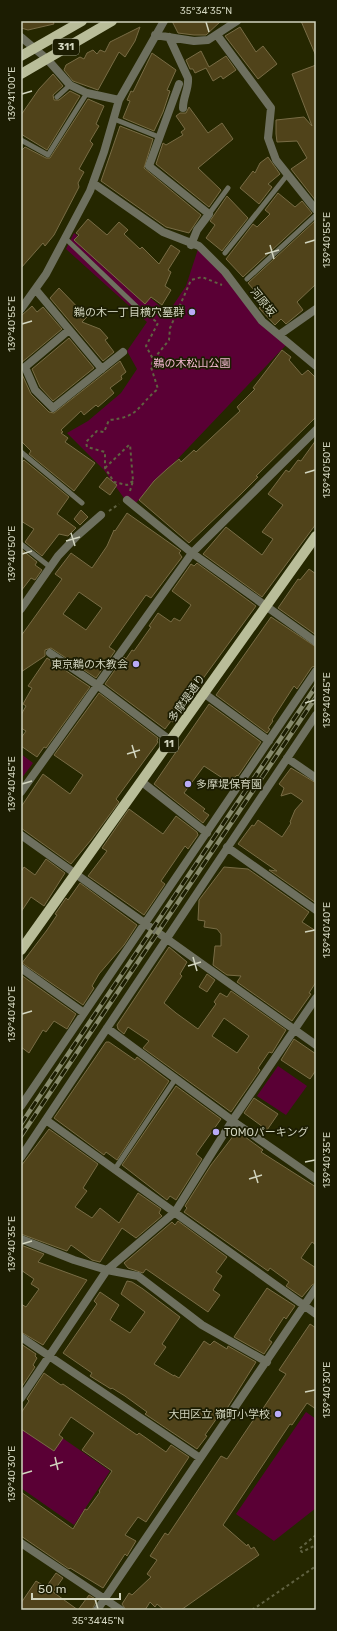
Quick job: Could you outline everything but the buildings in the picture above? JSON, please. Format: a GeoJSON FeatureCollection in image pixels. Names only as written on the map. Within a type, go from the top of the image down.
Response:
{"type":"FeatureCollection","features":[{"type":"Feature","properties":{"kind":"main road","name":"311"},"geometry":{"type":"LineString","coordinates":[[21,56],[82,21]]}},
{"type":"Feature","properties":{"kind":"main road","name":"311"},"geometry":{"type":"LineString","coordinates":[[21,74],[112,21]]}},
{"type":"Feature","properties":{"kind":"main road","name":"多摩堤通り"},"geometry":{"type":"LineString","coordinates":[[21,950],[172,741],[316,536]]}},
{"type":"Feature","properties":{"kind":"street"},"geometry":{"type":"LineString","coordinates":[[21,309],[36,290],[93,183],[119,100],[154,35],[164,21]]}},
{"type":"Feature","properties":{"kind":"street"},"geometry":{"type":"LineString","coordinates":[[154,35],[194,41],[208,40],[237,21]]}},
{"type":"Feature","properties":{"kind":"street"},"geometry":{"type":"LineString","coordinates":[[217,35],[271,108],[268,138],[276,160],[316,210]]}},
{"type":"Feature","properties":{"kind":"street"},"geometry":{"type":"LineString","coordinates":[[21,37],[47,59],[70,85],[87,93],[119,100]]}},
{"type":"Feature","properties":{"kind":"street"},"geometry":{"type":"LineString","coordinates":[[169,37],[188,78],[189,85],[183,100],[183,108]]}},
{"type":"Feature","properties":{"kind":"street"},"geometry":{"type":"LineString","coordinates":[[179,84],[149,166],[209,214],[197,230],[191,245]]}},
{"type":"Feature","properties":{"kind":"street","name":"河原坂"},"geometry":{"type":"LineString","coordinates":[[93,183],[163,232],[191,245],[199,246],[234,283],[262,321],[316,366]]}},
{"type":"Feature","properties":{"kind":"street"},"geometry":{"type":"LineString","coordinates":[[36,290],[102,369]]}},
{"type":"Feature","properties":{"kind":"street"},"geometry":{"type":"LineString","coordinates":[[279,335],[316,309]]}},
{"type":"Feature","properties":{"kind":"street"},"geometry":{"type":"LineString","coordinates":[[69,330],[25,367],[35,390],[53,408],[123,352]]}},
{"type":"Feature","properties":{"kind":"street"},"geometry":{"type":"LineString","coordinates":[[21,792],[96,685],[192,554],[316,430]]}},
{"type":"Feature","properties":{"kind":"street"},"geometry":{"type":"LineString","coordinates":[[127,500],[192,554],[316,642]]}},
{"type":"Feature","properties":{"kind":"street"},"geometry":{"type":"LineString","coordinates":[[21,609],[58,556],[77,536],[101,515]]}},
{"type":"Feature","properties":{"kind":"street"},"geometry":{"type":"LineString","coordinates":[[50,653],[172,741]]}},
{"type":"Feature","properties":{"kind":"street"},"geometry":{"type":"LineString","coordinates":[[21,1104],[146,924],[316,672]]}},
{"type":"Feature","properties":{"kind":"street"},"geometry":{"type":"LineString","coordinates":[[205,694],[269,741]]}},
{"type":"Feature","properties":{"kind":"street"},"geometry":{"type":"LineString","coordinates":[[21,1157],[316,715]]}},
{"type":"Feature","properties":{"kind":"street"},"geometry":{"type":"LineString","coordinates":[[287,758],[316,778]]}},
{"type":"Feature","properties":{"kind":"street"},"geometry":{"type":"LineString","coordinates":[[142,782],[207,833]]}},
{"type":"Feature","properties":{"kind":"street"},"geometry":{"type":"LineString","coordinates":[[21,836],[316,1045]]}},
{"type":"Feature","properties":{"kind":"street"},"geometry":{"type":"LineString","coordinates":[[227,847],[316,910]]}},
{"type":"Feature","properties":{"kind":"street"},"geometry":{"type":"LineString","coordinates":[[21,968],[84,1013]]}},
{"type":"Feature","properties":{"kind":"street"},"geometry":{"type":"LineString","coordinates":[[21,1398],[107,1270],[175,1212],[232,1121],[316,998]]}},
{"type":"Feature","properties":{"kind":"street"},"geometry":{"type":"LineString","coordinates":[[107,1028],[232,1121],[316,1179]]}},
{"type":"Feature","properties":{"kind":"street"},"geometry":{"type":"LineString","coordinates":[[46,1120],[316,1314]]}},
{"type":"Feature","properties":{"kind":"street"},"geometry":{"type":"LineString","coordinates":[[21,1239],[74,1260],[107,1270],[138,1276],[202,1325],[267,1362]]}},
{"type":"Feature","properties":{"kind":"street"},"geometry":{"type":"LineString","coordinates":[[97,1610],[316,1288]]}},
{"type":"Feature","properties":{"kind":"street"},"geometry":{"type":"LineString","coordinates":[[21,1337],[200,1458]]}},
{"type":"Feature","properties":{"kind":"street"},"geometry":{"type":"LineString","coordinates":[[21,1543],[121,1610]]}},
{"type":"Feature","properties":{"kind":"lane"},"geometry":{"type":"LineString","coordinates":[[57,97],[70,85]]}},
{"type":"Feature","properties":{"kind":"lane"},"geometry":{"type":"LineString","coordinates":[[21,140],[48,155],[87,93]]}},
{"type":"Feature","properties":{"kind":"lane"},"geometry":{"type":"LineString","coordinates":[[114,119],[159,137]]}},
{"type":"Feature","properties":{"kind":"lane"},"geometry":{"type":"LineString","coordinates":[[225,253],[288,174]]}},
{"type":"Feature","properties":{"kind":"lane"},"geometry":{"type":"LineString","coordinates":[[209,214],[228,188]]}},
{"type":"Feature","properties":{"kind":"lane"},"geometry":{"type":"LineString","coordinates":[[247,278],[316,215]]}},
{"type":"Feature","properties":{"kind":"lane"},"geometry":{"type":"LineString","coordinates":[[65,238],[138,308]]}},
{"type":"Feature","properties":{"kind":"lane"},"geometry":{"type":"LineString","coordinates":[[21,452],[82,503]]}},
{"type":"Feature","properties":{"kind":"lane"},"geometry":{"type":"LineString","coordinates":[[21,544],[50,567]]}},
{"type":"Feature","properties":{"kind":"lane"},"geometry":{"type":"LineString","coordinates":[[115,1169],[176,1078]]}},
{"type":"Feature","properties":{"kind":"path"},"geometry":{"type":"LineString","coordinates":[[133,481],[127,485],[114,482],[105,468],[104,452],[87,447],[86,442],[96,431],[104,432],[109,420],[124,418],[139,410],[145,400],[158,389],[153,377],[153,360],[169,340],[170,328],[192,280],[202,278],[227,287]]}},
{"type":"Feature","properties":{"kind":"path"},"geometry":{"type":"LineString","coordinates":[[138,308],[158,323],[146,346],[153,360]]}},
{"type":"Feature","properties":{"kind":"path"},"geometry":{"type":"LineString","coordinates":[[101,515],[127,500],[133,481],[130,444],[105,468]]}},
{"type":"Feature","properties":{"kind":"path"},"geometry":{"type":"LineString","coordinates":[[316,1535],[299,1549],[302,1552],[316,1545]]}},
{"type":"Feature","properties":{"kind":"path"},"geometry":{"type":"LineString","coordinates":[[252,1610],[316,1566]]}},
{"type":"Feature","properties":{"kind":"green space","name":"鵜の木松山公園"},"geometry":{"type":"Polygon","coordinates":[[[74,233],[168,313],[186,286],[199,246],[286,345],[131,508],[104,470],[67,433],[88,421],[121,393],[137,369],[127,351],[147,322],[66,249],[74,233]]]}},
{"type":"Feature","properties":{"kind":"green space"},"geometry":{"type":"Polygon","coordinates":[[[21,754],[33,763],[21,779],[21,754]]]}},
{"type":"Feature","properties":{"kind":"green space"},"geometry":{"type":"Polygon","coordinates":[[[278,1066],[307,1086],[286,1115],[257,1096],[278,1066]]]}},
{"type":"Feature","properties":{"kind":"green space"},"geometry":{"type":"Polygon","coordinates":[[[22,1410],[110,1471],[74,1525],[21,1488],[22,1410]]]}},
{"type":"Feature","properties":{"kind":"green space"},"geometry":{"type":"Polygon","coordinates":[[[306,1412],[316,1419],[316,1508],[274,1541],[236,1514],[306,1412]]]}},
{"type":"Feature","properties":{"kind":"railway"},"geometry":{"type":"LineString","coordinates":[[21,1124],[316,686]]}},
{"type":"Feature","properties":{"kind":"railway"},"geometry":{"type":"LineString","coordinates":[[21,1136],[316,697]]}},
{"type":"Feature","properties":{"kind":"place","name":"鵜の木一丁目横穴墓群"},"geometry":{"type":"Point","coordinates":[192,312]}},
{"type":"Feature","properties":{"kind":"place","name":"東京鵜の木教会"},"geometry":{"type":"Point","coordinates":[136,664]}},
{"type":"Feature","properties":{"kind":"place","name":"多摩堤保育園"},"geometry":{"type":"Point","coordinates":[188,784]}},
{"type":"Feature","properties":{"kind":"place","name":"TOMOパーキング"},"geometry":{"type":"Point","coordinates":[216,1132]}},
{"type":"Feature","properties":{"kind":"place","name":"大田区立 嶺町小学校"},"geometry":{"type":"Point","coordinates":[278,1414]}}]}
